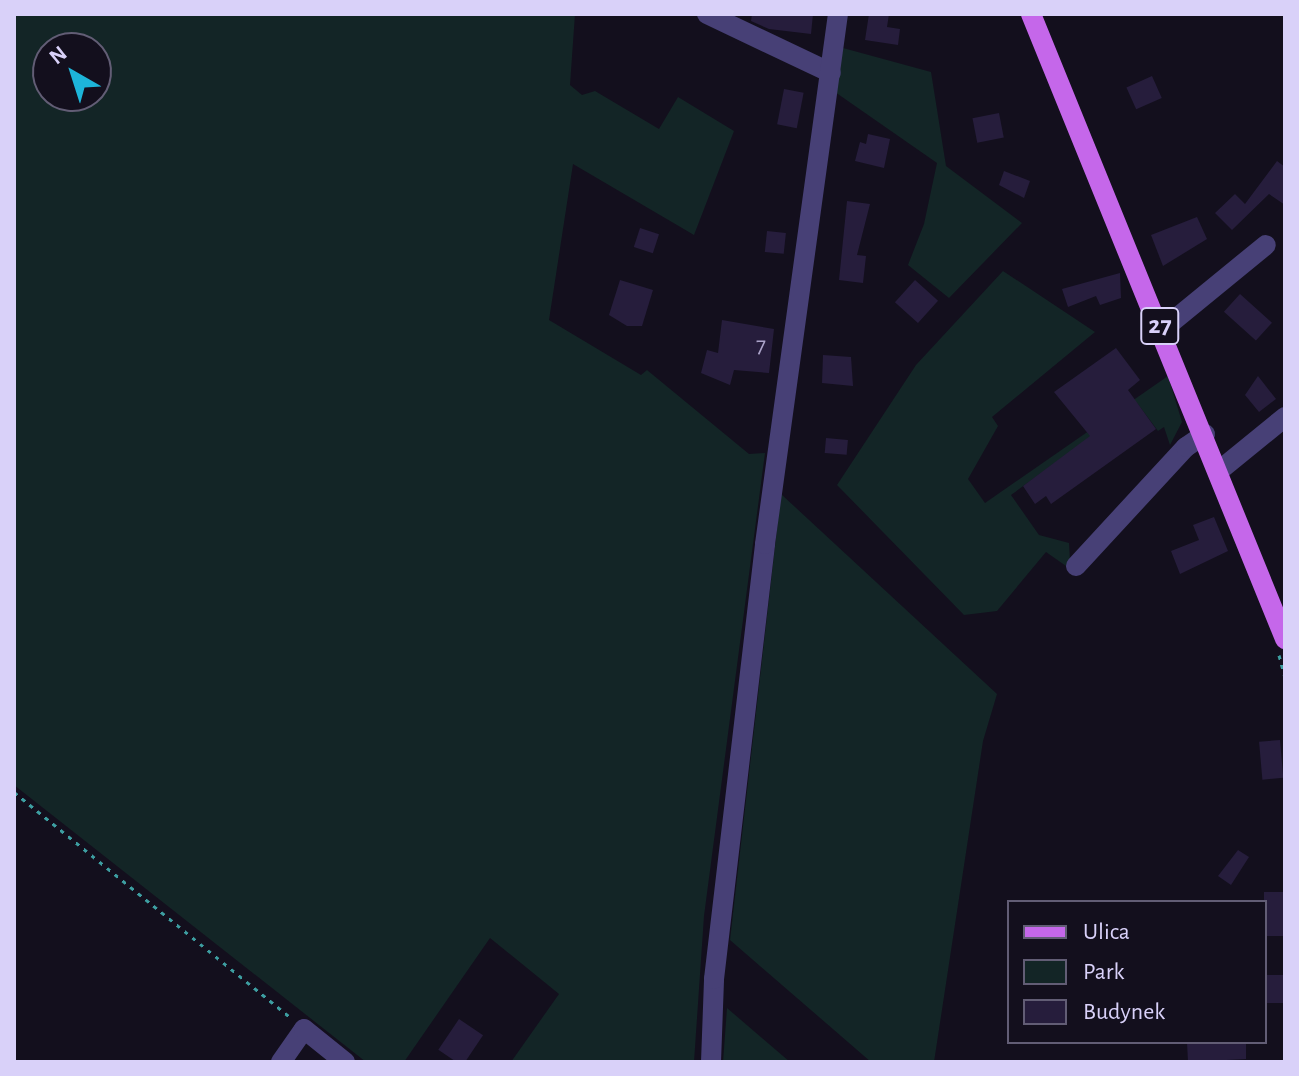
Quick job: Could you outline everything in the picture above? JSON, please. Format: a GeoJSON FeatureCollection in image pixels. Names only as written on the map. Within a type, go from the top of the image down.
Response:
{"type":"FeatureCollection","features":[{"type":"Feature","properties":{"kind":"main road","name":"27"},"geometry":{"type":"LineString","coordinates":[[1031,14],[1220,470],[1285,639]]}},
{"type":"Feature","properties":{"kind":"street"},"geometry":{"type":"LineString","coordinates":[[707,14],[831,73]]}},
{"type":"Feature","properties":{"kind":"street"},"geometry":{"type":"LineString","coordinates":[[711,1062],[714,979],[765,544],[838,14]]}},
{"type":"Feature","properties":{"kind":"street"},"geometry":{"type":"LineString","coordinates":[[1162,330],[1266,245]]}},
{"type":"Feature","properties":{"kind":"street"},"geometry":{"type":"LineString","coordinates":[[1220,470],[1285,417]]}},
{"type":"Feature","properties":{"kind":"street"},"geometry":{"type":"LineString","coordinates":[[1076,566],[1186,447],[1205,434]]}},
{"type":"Feature","properties":{"kind":"street"},"geometry":{"type":"LineString","coordinates":[[281,1062],[304,1029],[345,1062]]}},
{"type":"Feature","properties":{"kind":"path"},"geometry":{"type":"LineString","coordinates":[[14,792],[304,1029]]}},
{"type":"Feature","properties":{"kind":"green space"},"geometry":{"type":"Polygon","coordinates":[[[14,14],[575,14],[570,85],[582,95],[595,91],[659,129],[678,97],[734,131],[694,235],[573,164],[549,320],[641,375],[647,370],[749,454],[765,453],[704,916],[694,1062],[511,1062],[559,994],[490,938],[404,1062],[366,1062],[14,785],[14,14]]]}},
{"type":"Feature","properties":{"kind":"green space"},"geometry":{"type":"Polygon","coordinates":[[[843,48],[931,72],[946,166],[1022,223],[949,298],[908,265],[924,224],[937,163],[835,92],[843,48]]]}},
{"type":"Feature","properties":{"kind":"green space"},"geometry":{"type":"Polygon","coordinates":[[[1003,271],[1095,332],[992,417],[998,426],[968,479],[985,503],[1168,376],[1182,422],[1170,445],[1164,427],[1158,431],[1137,403],[1011,495],[1039,535],[1069,543],[1070,561],[1066,566],[1046,552],[997,611],[964,615],[837,485],[916,365],[1003,271]]]}},
{"type":"Feature","properties":{"kind":"green space"},"geometry":{"type":"Polygon","coordinates":[[[781,494],[997,694],[983,741],[934,1062],[871,1062],[730,940],[781,494]]]}},
{"type":"Feature","properties":{"kind":"green space"},"geometry":{"type":"Polygon","coordinates":[[[727,1008],[790,1062],[723,1062],[727,1008]]]}},
{"type":"Feature","properties":{"kind":"building"},"geometry":{"type":"Polygon","coordinates":[[[752,14],[813,14],[811,34],[769,29],[751,21],[752,14]]]}},
{"type":"Feature","properties":{"kind":"building"},"geometry":{"type":"Polygon","coordinates":[[[869,14],[889,14],[887,27],[900,29],[898,45],[865,40],[869,14]]]}},
{"type":"Feature","properties":{"kind":"building"},"geometry":{"type":"Polygon","coordinates":[[[1152,76],[1162,98],[1136,109],[1126,87],[1152,76]]]}},
{"type":"Feature","properties":{"kind":"building"},"geometry":{"type":"Polygon","coordinates":[[[784,89],[804,93],[797,128],[777,124],[784,89]]]}},
{"type":"Feature","properties":{"kind":"building"},"geometry":{"type":"Polygon","coordinates":[[[999,113],[1004,138],[977,143],[972,118],[999,113]]]}},
{"type":"Feature","properties":{"kind":"building"},"geometry":{"type":"Polygon","coordinates":[[[868,134],[890,139],[884,168],[855,161],[860,142],[866,144],[868,134]]]}},
{"type":"Feature","properties":{"kind":"building"},"geometry":{"type":"Polygon","coordinates":[[[1277,161],[1285,167],[1285,205],[1269,194],[1232,230],[1215,213],[1235,194],[1245,204],[1277,161]]]}},
{"type":"Feature","properties":{"kind":"building"},"geometry":{"type":"Polygon","coordinates":[[[1004,171],[1030,181],[1024,198],[999,185],[1004,171]]]}},
{"type":"Feature","properties":{"kind":"building"},"geometry":{"type":"Polygon","coordinates":[[[847,201],[870,204],[857,255],[866,256],[863,283],[839,280],[847,201]]]}},
{"type":"Feature","properties":{"kind":"building"},"geometry":{"type":"Polygon","coordinates":[[[1197,217],[1207,239],[1163,266],[1151,235],[1197,217]]]}},
{"type":"Feature","properties":{"kind":"building"},"geometry":{"type":"Polygon","coordinates":[[[640,228],[659,234],[653,253],[634,247],[640,228]]]}},
{"type":"Feature","properties":{"kind":"building"},"geometry":{"type":"Polygon","coordinates":[[[767,231],[786,233],[784,254],[765,252],[767,231]]]}},
{"type":"Feature","properties":{"kind":"building"},"geometry":{"type":"Polygon","coordinates":[[[1120,273],[1121,298],[1100,305],[1096,296],[1068,307],[1062,289],[1120,273]]]}},
{"type":"Feature","properties":{"kind":"building"},"geometry":{"type":"Polygon","coordinates":[[[620,280],[653,290],[642,326],[627,326],[609,315],[620,280]]]}},
{"type":"Feature","properties":{"kind":"building"},"geometry":{"type":"Polygon","coordinates":[[[915,280],[938,301],[918,323],[895,302],[915,280]]]}},
{"type":"Feature","properties":{"kind":"building"},"geometry":{"type":"Polygon","coordinates":[[[1240,294],[1272,323],[1256,341],[1224,312],[1240,294]]]}},
{"type":"Feature","properties":{"kind":"building"},"geometry":{"type":"Polygon","coordinates":[[[722,320],[774,329],[769,373],[734,370],[730,385],[701,373],[707,350],[718,353],[722,320]]]}},
{"type":"Feature","properties":{"kind":"building"},"geometry":{"type":"Polygon","coordinates":[[[1116,348],[1140,380],[1128,390],[1156,429],[1051,504],[1046,496],[1035,504],[1023,486],[1090,436],[1054,392],[1116,348]]]}},
{"type":"Feature","properties":{"kind":"building"},"geometry":{"type":"Polygon","coordinates":[[[823,355],[851,357],[853,386],[822,383],[823,355]]]}},
{"type":"Feature","properties":{"kind":"building"},"geometry":{"type":"Polygon","coordinates":[[[1258,376],[1276,399],[1259,412],[1245,395],[1258,376]]]}},
{"type":"Feature","properties":{"kind":"building"},"geometry":{"type":"Polygon","coordinates":[[[826,438],[848,440],[847,455],[825,453],[826,438]]]}},
{"type":"Feature","properties":{"kind":"building"},"geometry":{"type":"Polygon","coordinates":[[[1214,517],[1228,551],[1180,574],[1171,551],[1199,540],[1193,525],[1214,517]]]}},
{"type":"Feature","properties":{"kind":"building"},"geometry":{"type":"Polygon","coordinates":[[[1280,740],[1283,778],[1262,780],[1259,742],[1280,740]]]}},
{"type":"Feature","properties":{"kind":"building"},"geometry":{"type":"Polygon","coordinates":[[[1238,850],[1249,857],[1231,885],[1218,876],[1238,850]]]}},
{"type":"Feature","properties":{"kind":"building"},"geometry":{"type":"Polygon","coordinates":[[[1264,892],[1285,892],[1285,936],[1267,936],[1267,900],[1264,900],[1264,892]]]}},
{"type":"Feature","properties":{"kind":"building"},"geometry":{"type":"Polygon","coordinates":[[[1267,975],[1284,975],[1284,1003],[1267,1003],[1267,975]]]}},
{"type":"Feature","properties":{"kind":"building"},"geometry":{"type":"Polygon","coordinates":[[[459,1019],[483,1035],[465,1062],[457,1062],[438,1050],[459,1019]]]}},
{"type":"Feature","properties":{"kind":"building"},"geometry":{"type":"Polygon","coordinates":[[[1187,1044],[1246,1044],[1246,1059],[1188,1062],[1187,1044]]]}}]}
